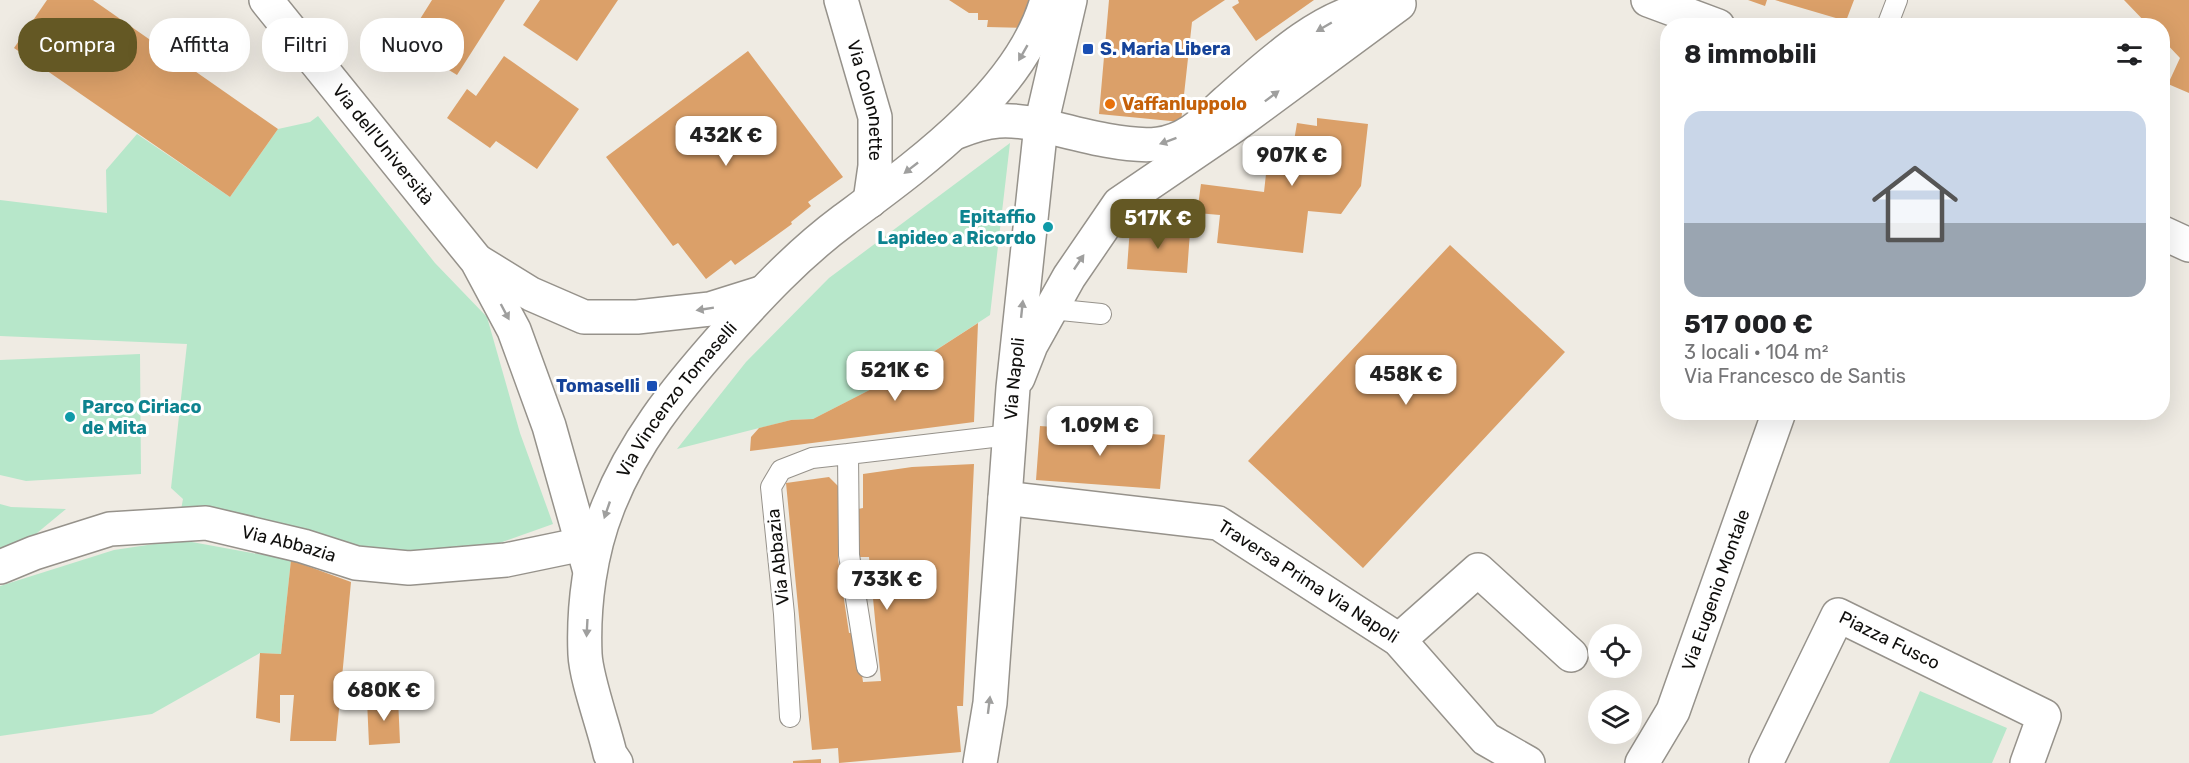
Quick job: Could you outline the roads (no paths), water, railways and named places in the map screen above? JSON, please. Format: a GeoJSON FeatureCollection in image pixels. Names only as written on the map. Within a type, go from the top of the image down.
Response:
{"type":"FeatureCollection","features":[{"type":"Feature","properties":{"kind":"street","name":"Via dell'Università"},"geometry":{"type":"LineString","coordinates":[[266,0],[477,261],[514,330],[549,426],[586,557]]}},
{"type":"Feature","properties":{"kind":"street","name":"Via Colonnette"},"geometry":{"type":"LineString","coordinates":[[841,0],[875,117],[875,166],[870,201]]}},
{"type":"Feature","properties":{"kind":"street"},"geometry":{"type":"LineString","coordinates":[[957,132],[1018,62],[1041,21],[1047,0]]}},
{"type":"Feature","properties":{"kind":"street","name":"Via Napoli"},"geometry":{"type":"LineString","coordinates":[[980,763],[990,703],[1013,388],[1041,125],[1070,0]]}},
{"type":"Feature","properties":{"kind":"street"},"geometry":{"type":"LineString","coordinates":[[1648,0],[1696,18]]}},
{"type":"Feature","properties":{"kind":"street"},"geometry":{"type":"LineString","coordinates":[[957,132],[984,121],[1016,120],[1101,140],[1158,144],[1195,131],[1274,60],[1327,24],[1370,8],[1405,2]]}},
{"type":"Feature","properties":{"kind":"street"},"geometry":{"type":"LineString","coordinates":[[1013,388],[1031,345],[1069,277],[1119,204],[1235,125],[1405,2]]}},
{"type":"Feature","properties":{"kind":"street","name":"Via Vincenzo Tomaselli"},"geometry":{"type":"LineString","coordinates":[[615,763],[610,754],[585,656],[586,557],[607,507],[647,429],[691,372],[761,293],[820,237],[870,201],[957,132]]}},
{"type":"Feature","properties":{"kind":"street"},"geometry":{"type":"LineString","coordinates":[[2170,236],[2189,245]]}},
{"type":"Feature","properties":{"kind":"street","name":"Via dell'Università"},"geometry":{"type":"LineString","coordinates":[[477,261],[531,294],[584,317],[637,317],[710,309],[761,293]]}},
{"type":"Feature","properties":{"kind":"street","name":"Via Eugenio Montale"},"geometry":{"type":"LineString","coordinates":[[1642,763],[1674,711],[1776,420]]}},
{"type":"Feature","properties":{"kind":"street","name":"Traversa Prima Via Napoli"},"geometry":{"type":"LineString","coordinates":[[1005,498],[1218,523],[1399,640],[1486,740],[1528,763]]}},
{"type":"Feature","properties":{"kind":"street","name":"Via Abbazia"},"geometry":{"type":"LineString","coordinates":[[0,567],[34,553],[110,529],[206,523],[303,546],[356,563],[409,568],[506,560],[586,557]]}},
{"type":"Feature","properties":{"kind":"street"},"geometry":{"type":"LineString","coordinates":[[1399,640],[1478,570],[1571,655]]}},
{"type":"Feature","properties":{"kind":"street","name":"Piazza Fusco"},"geometry":{"type":"LineString","coordinates":[[1766,763],[1838,615],[2044,716],[2027,763]]}},
{"type":"Feature","properties":{"kind":"lane"},"geometry":{"type":"LineString","coordinates":[[1890,18],[1897,0]]}},
{"type":"Feature","properties":{"kind":"lane"},"geometry":{"type":"LineString","coordinates":[[1052,309],[1101,314]]}},
{"type":"Feature","properties":{"kind":"lane","name":"Via Abbazia"},"geometry":{"type":"LineString","coordinates":[[790,717],[784,614],[771,487],[781,470],[812,458],[1010,435]]}},
{"type":"Feature","properties":{"kind":"lane"},"geometry":{"type":"LineString","coordinates":[[848,454],[849,555],[867,667]]}},
{"type":"Feature","properties":{"kind":"place","name":"S. Maria Libera"},"geometry":{"type":"Point","coordinates":[1088,49]}},
{"type":"Feature","properties":{"kind":"place","name":"Vaffanluppolo"},"geometry":{"type":"Point","coordinates":[1110,104]}},
{"type":"Feature","properties":{"kind":"place","name":"Epitaffio Lapideo a Ricordo"},"geometry":{"type":"Point","coordinates":[1048,227]}},
{"type":"Feature","properties":{"kind":"place","name":"Tomaselli"},"geometry":{"type":"Point","coordinates":[652,386]}},
{"type":"Feature","properties":{"kind":"place","name":"Parco Ciriaco de Mita"},"geometry":{"type":"Point","coordinates":[70,417]}}]}
